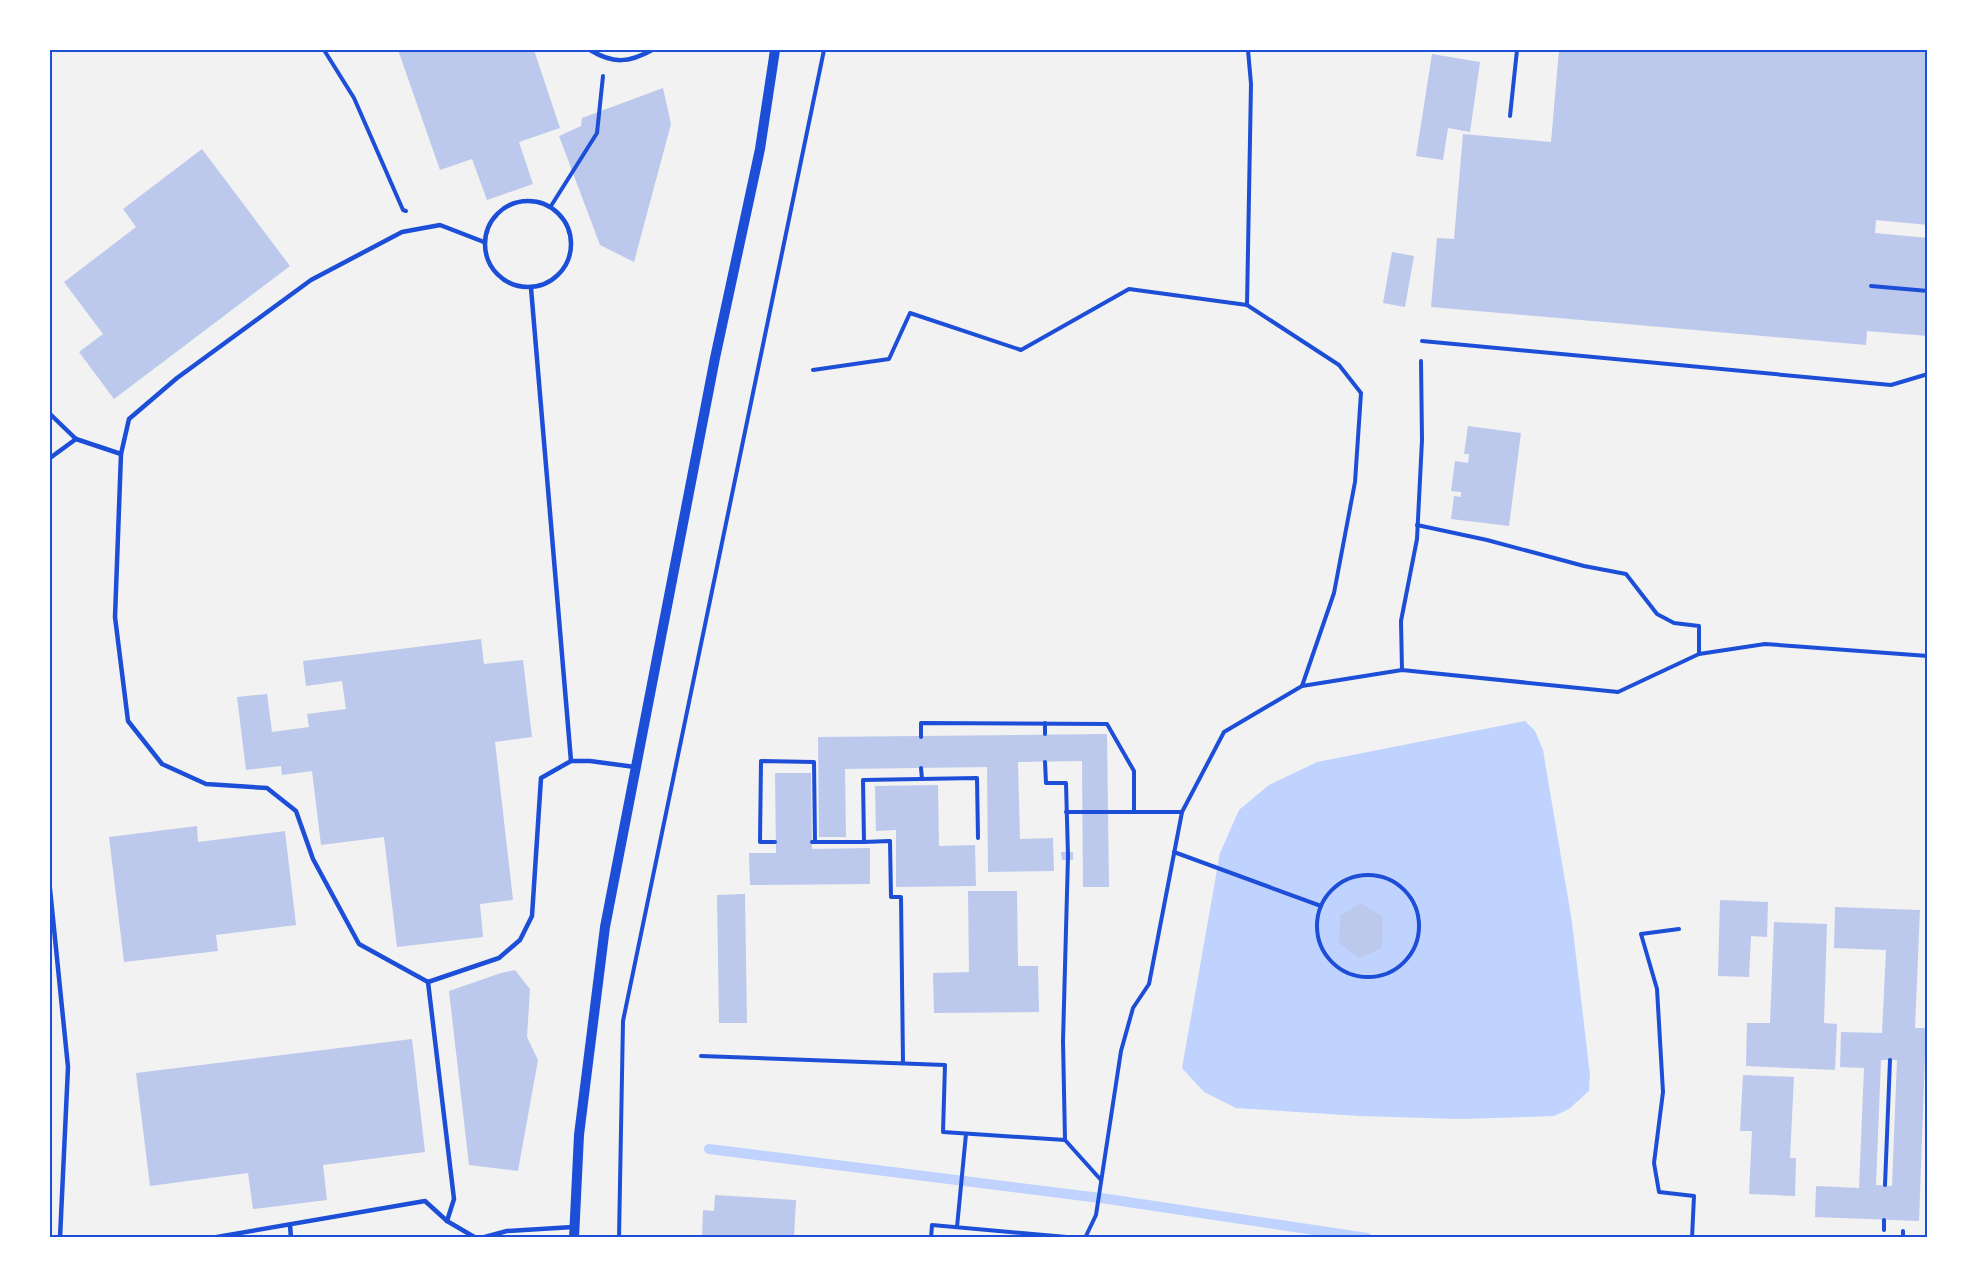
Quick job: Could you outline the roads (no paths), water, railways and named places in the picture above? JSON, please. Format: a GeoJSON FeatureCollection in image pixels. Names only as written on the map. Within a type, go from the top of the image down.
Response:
{"type":"FeatureCollection","features":[{"type":"Feature","properties":{"kind":"street"},"geometry":{"type":"LineString","coordinates":[[574,1232],[579,1135],[605,927],[715,358],[760,148],[775,50]]}},
{"type":"Feature","properties":{"kind":"lane"},"geometry":{"type":"LineString","coordinates":[[590,50],[605,58],[621,60],[638,58],[652,50]]}},
{"type":"Feature","properties":{"kind":"lane"},"geometry":{"type":"LineString","coordinates":[[530,199],[551,206],[566,222],[572,243],[567,264],[552,281],[531,288],[507,283],[489,266],[484,242],[492,218],[508,204],[530,199]]}},
{"type":"Feature","properties":{"kind":"lane"},"geometry":{"type":"LineString","coordinates":[[484,242],[440,225],[402,231],[311,280],[177,378],[129,420],[121,454],[115,617],[128,721],[162,764],[206,784],[267,788],[296,811],[313,859],[359,944],[428,982],[499,958],[520,940],[531,916],[541,778],[571,761],[636,767]]}},
{"type":"Feature","properties":{"kind":"lane"},"geometry":{"type":"LineString","coordinates":[[531,288],[571,761]]}},
{"type":"Feature","properties":{"kind":"lane"},"geometry":{"type":"LineString","coordinates":[[50,414],[75,439],[121,454]]}},
{"type":"Feature","properties":{"kind":"lane"},"geometry":{"type":"LineString","coordinates":[[50,458],[75,439]]}},
{"type":"Feature","properties":{"kind":"lane"},"geometry":{"type":"LineString","coordinates":[[50,889],[68,1067],[60,1238]]}},
{"type":"Feature","properties":{"kind":"lane"},"geometry":{"type":"LineString","coordinates":[[428,982],[454,1199],[447,1221]]}},
{"type":"Feature","properties":{"kind":"lane"},"geometry":{"type":"LineString","coordinates":[[211,1238],[425,1201],[447,1221],[476,1238]]}},
{"type":"Feature","properties":{"kind":"lane"},"geometry":{"type":"LineString","coordinates":[[290,1225],[291,1238]]}},
{"type":"Feature","properties":{"kind":"lane"},"geometry":{"type":"LineString","coordinates":[[481,1238],[507,1231],[574,1232]]}},
{"type":"Feature","properties":{"kind":"water"},"geometry":{"type":"Polygon","coordinates":[[[1525,721],[1535,731],[1543,750],[1572,922],[1590,1075],[1589,1091],[1569,1109],[1554,1116],[1460,1119],[1359,1116],[1236,1108],[1204,1092],[1182,1068],[1220,853],[1239,810],[1269,785],[1317,762],[1525,721]]]}},
{"type":"Feature","properties":{"kind":"waterway"},"geometry":{"type":"LineString","coordinates":[[709,1149],[1108,1199],[1367,1238]]}}]}
